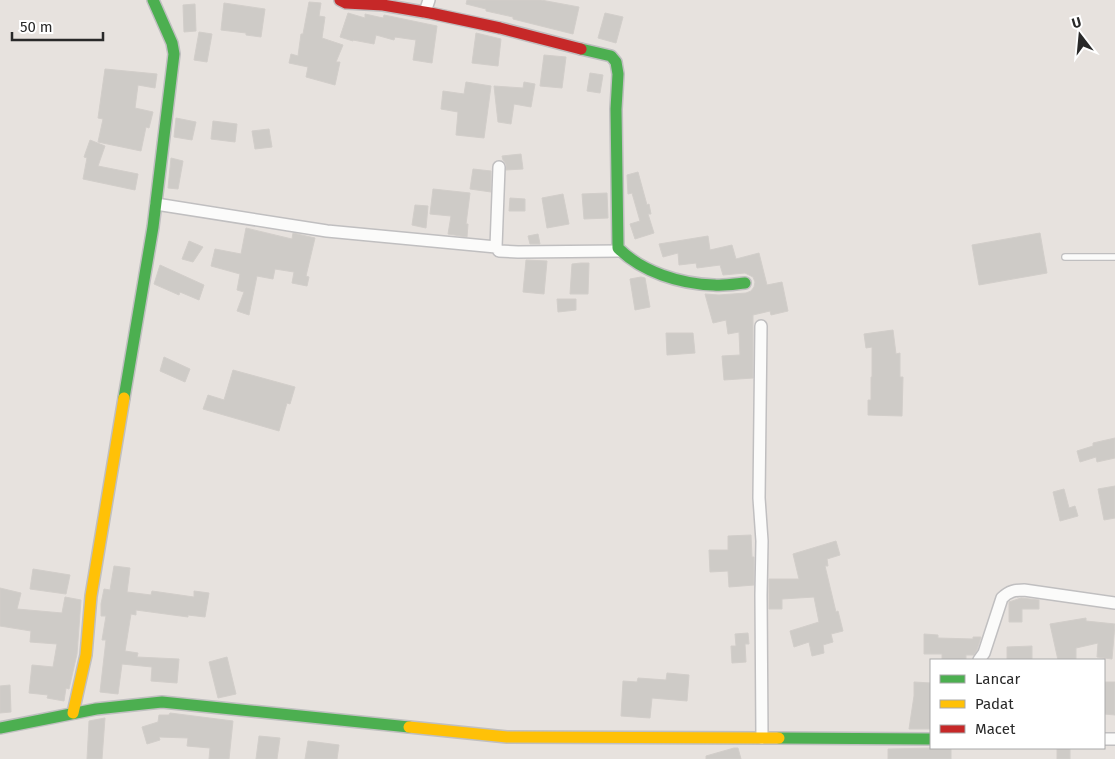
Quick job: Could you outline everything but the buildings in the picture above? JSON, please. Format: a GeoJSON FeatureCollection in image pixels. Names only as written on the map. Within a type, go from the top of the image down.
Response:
{"type":"FeatureCollection","features":[{"type":"Feature","properties":{"kind":"street"},"geometry":{"type":"LineString","coordinates":[[73,714],[82,684],[87,652],[91,596],[156,204],[174,54],[172,44],[153,0]]}},
{"type":"Feature","properties":{"kind":"street"},"geometry":{"type":"LineString","coordinates":[[340,0],[346,3],[383,5],[425,12],[500,28],[611,56],[616,62],[618,74],[616,109],[618,248],[624,256],[659,274],[711,285],[745,283]]}},
{"type":"Feature","properties":{"kind":"street"},"geometry":{"type":"LineString","coordinates":[[425,12],[429,0]]}},
{"type":"Feature","properties":{"kind":"street"},"geometry":{"type":"LineString","coordinates":[[496,247],[499,167]]}},
{"type":"Feature","properties":{"kind":"street"},"geometry":{"type":"LineString","coordinates":[[156,204],[327,232],[496,247],[500,251],[620,251]]}},
{"type":"Feature","properties":{"kind":"street"},"geometry":{"type":"LineString","coordinates":[[761,326],[759,498],[762,541],[762,738]]}},
{"type":"Feature","properties":{"kind":"street"},"geometry":{"type":"LineString","coordinates":[[980,659],[984,653],[1002,598],[1014,590],[1115,603]]}},
{"type":"Feature","properties":{"kind":"street"},"geometry":{"type":"LineString","coordinates":[[0,728],[73,714],[162,702],[507,737],[930,739]]}},
{"type":"Feature","properties":{"kind":"lane"},"geometry":{"type":"LineString","coordinates":[[1065,258],[1115,257]]}},
{"type":"Feature","properties":{"kind":"traffic: fast"},"geometry":{"type":"LineString","coordinates":[[124,398],[153,227],[174,54],[172,43],[153,0]]}},
{"type":"Feature","properties":{"kind":"traffic: fast"},"geometry":{"type":"LineString","coordinates":[[581,49],[611,56],[616,62],[618,74],[616,109],[618,248],[638,264],[675,279],[718,285],[745,283]]}},
{"type":"Feature","properties":{"kind":"traffic: fast"},"geometry":{"type":"LineString","coordinates":[[0,728],[96,709],[162,702],[409,727]]}},
{"type":"Feature","properties":{"kind":"traffic: fast"},"geometry":{"type":"LineString","coordinates":[[779,738],[930,739]]}},
{"type":"Feature","properties":{"kind":"traffic: slow"},"geometry":{"type":"LineString","coordinates":[[73,713],[86,655],[91,596],[124,398]]}},
{"type":"Feature","properties":{"kind":"traffic: slow"},"geometry":{"type":"LineString","coordinates":[[409,727],[507,737],[779,738]]}},
{"type":"Feature","properties":{"kind":"traffic: jam"},"geometry":{"type":"LineString","coordinates":[[340,0],[346,3],[383,5],[430,13],[500,28],[581,49]]}}]}
